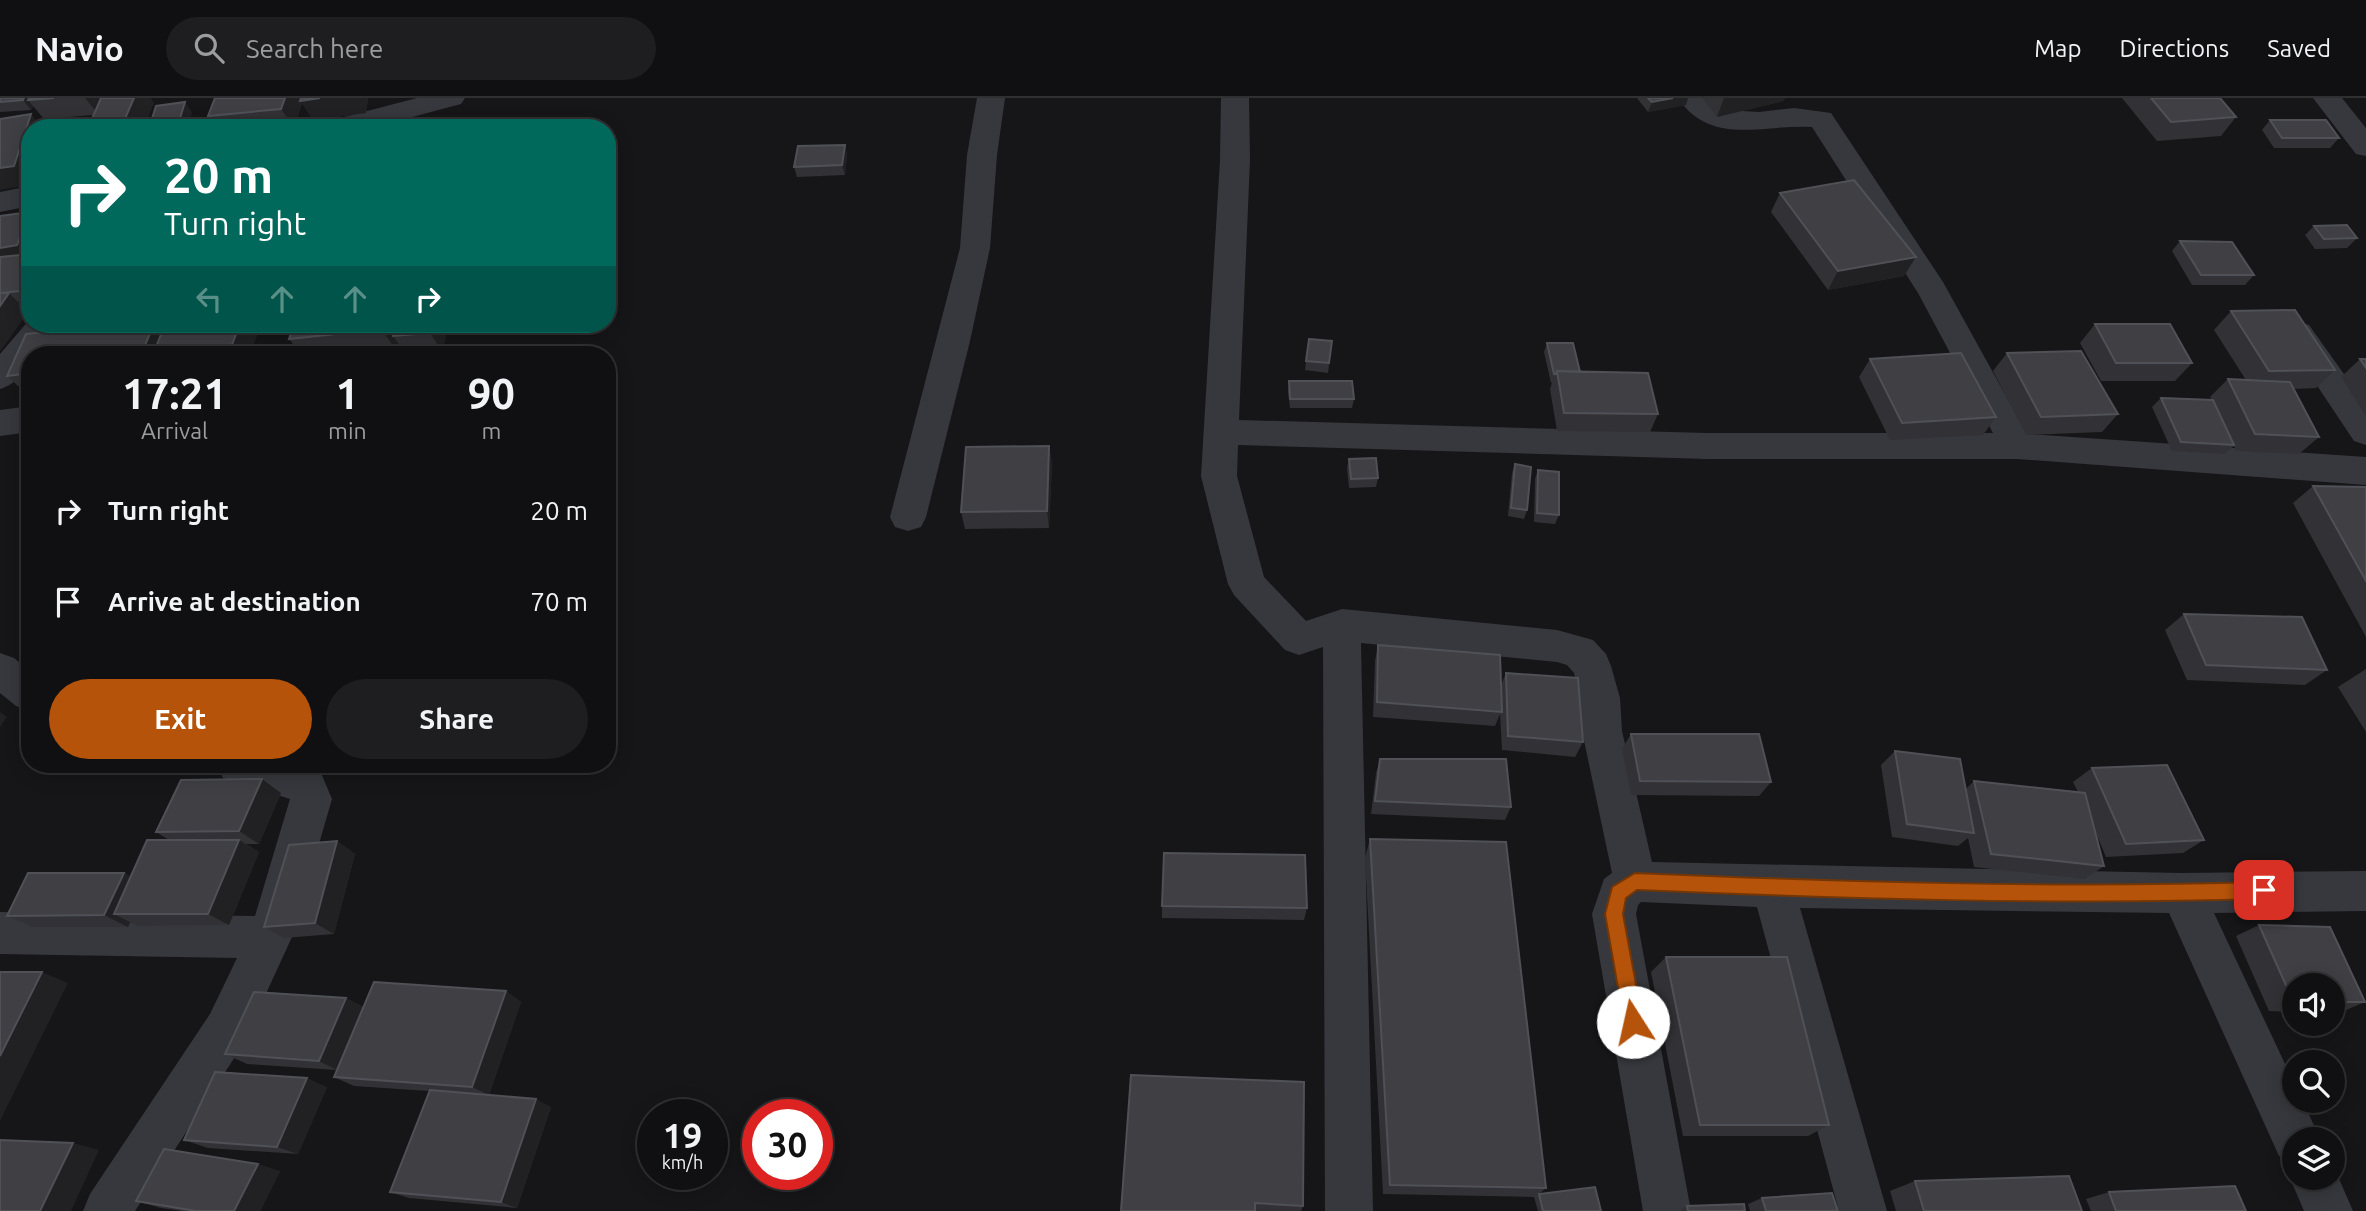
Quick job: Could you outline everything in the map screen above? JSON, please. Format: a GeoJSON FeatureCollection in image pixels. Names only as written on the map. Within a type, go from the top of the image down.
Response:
{"type":"FeatureCollection","features":[{"type":"Feature","properties":{"kind":"street"},"geometry":{"type":"LineString","coordinates":[[370,119],[452,98]]}},
{"type":"Feature","properties":{"kind":"street"},"geometry":{"type":"LineString","coordinates":[[908,517],[975,248],[982,155],[991,98]]}},
{"type":"Feature","properties":{"kind":"street"},"geometry":{"type":"LineString","coordinates":[[1235,98],[1235,160],[1219,476],[1247,584],[1299,639],[1342,625],[1557,646],[1579,652],[1592,666],[1600,698],[1602,731],[1635,881]]}},
{"type":"Feature","properties":{"kind":"street"},"geometry":{"type":"LineString","coordinates":[[1692,98],[1698,106],[1717,119],[1821,119],[1932,290],[2017,446]]}},
{"type":"Feature","properties":{"kind":"street"},"geometry":{"type":"LineString","coordinates":[[2345,110],[2366,147]]}},
{"type":"Feature","properties":{"kind":"street"},"geometry":{"type":"LineString","coordinates":[[0,202],[21,197]]}},
{"type":"Feature","properties":{"kind":"street"},"geometry":{"type":"LineString","coordinates":[[2289,320],[2366,432]]}},
{"type":"Feature","properties":{"kind":"street"},"geometry":{"type":"LineString","coordinates":[[0,377],[21,352]]}},
{"type":"Feature","properties":{"kind":"street"},"geometry":{"type":"LineString","coordinates":[[0,423],[21,420]]}},
{"type":"Feature","properties":{"kind":"street"},"geometry":{"type":"LineString","coordinates":[[1220,432],[1707,446],[2017,446],[2366,471]]}},
{"type":"Feature","properties":{"kind":"street"},"geometry":{"type":"LineString","coordinates":[[1342,625],[1349,1211]]}},
{"type":"Feature","properties":{"kind":"street"},"geometry":{"type":"LineString","coordinates":[[0,670],[21,687]]}},
{"type":"Feature","properties":{"kind":"street"},"geometry":{"type":"LineString","coordinates":[[107,1211],[226,1030],[270,937],[311,799],[307,786],[264,773]]}},
{"type":"Feature","properties":{"kind":"street"},"geometry":{"type":"LineString","coordinates":[[1667,1211],[1614,914],[1619,893],[1635,881],[1773,887],[2182,893],[2366,891]]}},
{"type":"Feature","properties":{"kind":"street"},"geometry":{"type":"LineString","coordinates":[[1773,887],[1863,1211]]}},
{"type":"Feature","properties":{"kind":"street"},"geometry":{"type":"LineString","coordinates":[[2182,893],[2290,1127]]}},
{"type":"Feature","properties":{"kind":"street"},"geometry":{"type":"LineString","coordinates":[[0,933],[270,937]]}},
{"type":"Feature","properties":{"kind":"street"},"geometry":{"type":"LineString","coordinates":[[2319,1190],[2329,1211]]}},
{"type":"Feature","properties":{"kind":"building"},"geometry":{"type":"Polygon","coordinates":[[[0,98],[24,98],[0,102],[0,98]]]}},
{"type":"Feature","properties":{"kind":"building"},"geometry":{"type":"Polygon","coordinates":[[[101,98],[134,98],[125,119],[92,119],[101,98]]]}},
{"type":"Feature","properties":{"kind":"building"},"geometry":{"type":"Polygon","coordinates":[[[215,98],[285,98],[281,109],[208,116],[215,98]]]}},
{"type":"Feature","properties":{"kind":"building"},"geometry":{"type":"Polygon","coordinates":[[[1648,98],[1673,98],[1652,102],[1648,98]]]}},
{"type":"Feature","properties":{"kind":"building"},"geometry":{"type":"Polygon","coordinates":[[[2151,98],[2220,98],[2236,117],[2171,122],[2151,98]]]}},
{"type":"Feature","properties":{"kind":"building"},"geometry":{"type":"Polygon","coordinates":[[[185,102],[180,119],[152,119],[156,106],[185,102]]]}},
{"type":"Feature","properties":{"kind":"building"},"geometry":{"type":"Polygon","coordinates":[[[31,114],[29,119],[21,119],[21,145],[14,166],[0,168],[0,119],[31,114]]]}},
{"type":"Feature","properties":{"kind":"building"},"geometry":{"type":"Polygon","coordinates":[[[2270,120],[2326,120],[2339,138],[2282,138],[2270,120]]]}},
{"type":"Feature","properties":{"kind":"building"},"geometry":{"type":"Polygon","coordinates":[[[845,145],[842,165],[794,167],[798,146],[845,145]]]}},
{"type":"Feature","properties":{"kind":"building"},"geometry":{"type":"Polygon","coordinates":[[[1854,180],[1916,257],[1838,271],[1780,193],[1854,180]]]}},
{"type":"Feature","properties":{"kind":"building"},"geometry":{"type":"Polygon","coordinates":[[[21,213],[21,235],[17,245],[0,248],[0,216],[21,213]]]}},
{"type":"Feature","properties":{"kind":"building"},"geometry":{"type":"Polygon","coordinates":[[[2347,225],[2357,238],[2324,239],[2314,226],[2347,225]]]}},
{"type":"Feature","properties":{"kind":"building"},"geometry":{"type":"Polygon","coordinates":[[[2180,241],[2232,242],[2254,275],[2201,275],[2180,241]]]}},
{"type":"Feature","properties":{"kind":"building"},"geometry":{"type":"Polygon","coordinates":[[[21,255],[21,291],[0,293],[0,257],[21,255]]]}},
{"type":"Feature","properties":{"kind":"building"},"geometry":{"type":"Polygon","coordinates":[[[0,293],[9,293],[0,306],[0,293]]]}},
{"type":"Feature","properties":{"kind":"building"},"geometry":{"type":"Polygon","coordinates":[[[2295,310],[2335,370],[2269,371],[2231,311],[2295,310]]]}},
{"type":"Feature","properties":{"kind":"building"},"geometry":{"type":"Polygon","coordinates":[[[2095,324],[2170,324],[2192,363],[2116,363],[2095,324]]]}},
{"type":"Feature","properties":{"kind":"building"},"geometry":{"type":"Polygon","coordinates":[[[150,333],[145,346],[21,346],[21,374],[7,376],[26,334],[150,333]]]}},
{"type":"Feature","properties":{"kind":"building"},"geometry":{"type":"Polygon","coordinates":[[[162,333],[237,333],[231,346],[156,346],[162,333]]]}},
{"type":"Feature","properties":{"kind":"building"},"geometry":{"type":"Polygon","coordinates":[[[291,333],[344,333],[289,339],[291,333]]]}},
{"type":"Feature","properties":{"kind":"building"},"geometry":{"type":"Polygon","coordinates":[[[394,333],[430,333],[393,336],[394,333]]]}},
{"type":"Feature","properties":{"kind":"building"},"geometry":{"type":"Polygon","coordinates":[[[1309,339],[1332,341],[1329,363],[1306,361],[1309,339]]]}},
{"type":"Feature","properties":{"kind":"building"},"geometry":{"type":"Polygon","coordinates":[[[1547,343],[1573,343],[1580,372],[1557,371],[1554,374],[1547,343]]]}},
{"type":"Feature","properties":{"kind":"building"},"geometry":{"type":"Polygon","coordinates":[[[2081,351],[2118,414],[2041,417],[2007,353],[2081,351]]]}},
{"type":"Feature","properties":{"kind":"building"},"geometry":{"type":"Polygon","coordinates":[[[1961,353],[1996,417],[1902,423],[1870,359],[1961,353]]]}},
{"type":"Feature","properties":{"kind":"building"},"geometry":{"type":"Polygon","coordinates":[[[1557,371],[1648,373],[1658,414],[1564,413],[1557,371]]]}},
{"type":"Feature","properties":{"kind":"building"},"geometry":{"type":"Polygon","coordinates":[[[2228,379],[2290,382],[2319,437],[2255,434],[2228,379]]]}},
{"type":"Feature","properties":{"kind":"building"},"geometry":{"type":"Polygon","coordinates":[[[1289,381],[1352,381],[1354,399],[1290,399],[1289,381]]]}},
{"type":"Feature","properties":{"kind":"building"},"geometry":{"type":"Polygon","coordinates":[[[2161,398],[2213,400],[2234,445],[2181,442],[2161,398]]]}},
{"type":"Feature","properties":{"kind":"building"},"geometry":{"type":"Polygon","coordinates":[[[1049,446],[1047,511],[961,512],[966,447],[1049,446]]]}},
{"type":"Feature","properties":{"kind":"building"},"geometry":{"type":"Polygon","coordinates":[[[1376,458],[1378,478],[1351,479],[1349,459],[1376,458]]]}},
{"type":"Feature","properties":{"kind":"building"},"geometry":{"type":"Polygon","coordinates":[[[1515,464],[1531,467],[1527,510],[1511,508],[1515,464]]]}},
{"type":"Feature","properties":{"kind":"building"},"geometry":{"type":"Polygon","coordinates":[[[1538,470],[1559,472],[1559,515],[1537,513],[1538,470]]]}},
{"type":"Feature","properties":{"kind":"building"},"geometry":{"type":"Polygon","coordinates":[[[2313,486],[2366,487],[2366,581],[2313,486]]]}},
{"type":"Feature","properties":{"kind":"building"},"geometry":{"type":"Polygon","coordinates":[[[2184,614],[2302,617],[2327,670],[2206,665],[2184,614]]]}},
{"type":"Feature","properties":{"kind":"building"},"geometry":{"type":"Polygon","coordinates":[[[1378,645],[1500,655],[1502,712],[1377,702],[1378,645]]]}},
{"type":"Feature","properties":{"kind":"building"},"geometry":{"type":"Polygon","coordinates":[[[1506,673],[1578,678],[1583,742],[1508,736],[1506,673]]]}},
{"type":"Feature","properties":{"kind":"building"},"geometry":{"type":"Polygon","coordinates":[[[1631,734],[1759,734],[1771,782],[1640,781],[1631,734]]]}},
{"type":"Feature","properties":{"kind":"building"},"geometry":{"type":"Polygon","coordinates":[[[1895,751],[1960,759],[1974,833],[1907,824],[1895,751]]]}},
{"type":"Feature","properties":{"kind":"building"},"geometry":{"type":"Polygon","coordinates":[[[1380,759],[1506,759],[1511,807],[1375,801],[1380,759]]]}},
{"type":"Feature","properties":{"kind":"building"},"geometry":{"type":"Polygon","coordinates":[[[2167,765],[2204,840],[2126,844],[2092,768],[2167,765]]]}},
{"type":"Feature","properties":{"kind":"building"},"geometry":{"type":"Polygon","coordinates":[[[262,779],[239,831],[156,832],[181,780],[262,779]]]}},
{"type":"Feature","properties":{"kind":"building"},"geometry":{"type":"Polygon","coordinates":[[[1974,781],[2085,793],[2104,866],[1991,854],[1974,781]]]}},
{"type":"Feature","properties":{"kind":"building"},"geometry":{"type":"Polygon","coordinates":[[[1370,839],[1506,842],[1546,1188],[1390,1185],[1370,839]]]}},
{"type":"Feature","properties":{"kind":"building"},"geometry":{"type":"Polygon","coordinates":[[[147,840],[239,840],[208,914],[114,914],[147,840]]]}},
{"type":"Feature","properties":{"kind":"building"},"geometry":{"type":"Polygon","coordinates":[[[337,841],[315,923],[264,927],[289,845],[337,841]]]}},
{"type":"Feature","properties":{"kind":"building"},"geometry":{"type":"Polygon","coordinates":[[[1164,853],[1305,855],[1307,908],[1162,906],[1164,853]]]}},
{"type":"Feature","properties":{"kind":"building"},"geometry":{"type":"Polygon","coordinates":[[[28,873],[124,873],[104,915],[7,916],[28,873]]]}},
{"type":"Feature","properties":{"kind":"building"},"geometry":{"type":"Polygon","coordinates":[[[2259,925],[2330,927],[2365,1002],[2345,1002],[2345,973],[2282,973],[2282,976],[2259,925]]]}},
{"type":"Feature","properties":{"kind":"building"},"geometry":{"type":"Polygon","coordinates":[[[1666,957],[1787,957],[1829,1125],[1700,1125],[1666,957]]]}},
{"type":"Feature","properties":{"kind":"building"},"geometry":{"type":"Polygon","coordinates":[[[0,972],[42,972],[0,1056],[0,972]]]}},
{"type":"Feature","properties":{"kind":"building"},"geometry":{"type":"Polygon","coordinates":[[[374,982],[506,991],[472,1087],[334,1077],[374,982]]]}},
{"type":"Feature","properties":{"kind":"building"},"geometry":{"type":"Polygon","coordinates":[[[254,992],[346,998],[319,1061],[225,1054],[254,992]]]}},
{"type":"Feature","properties":{"kind":"building"},"geometry":{"type":"Polygon","coordinates":[[[215,1072],[307,1078],[277,1147],[184,1140],[215,1072]]]}},
{"type":"Feature","properties":{"kind":"building"},"geometry":{"type":"Polygon","coordinates":[[[1131,1075],[1304,1082],[1303,1206],[1255,1203],[1255,1211],[1121,1211],[1131,1075]]]}},
{"type":"Feature","properties":{"kind":"building"},"geometry":{"type":"Polygon","coordinates":[[[430,1090],[536,1099],[501,1202],[390,1192],[430,1090]]]}},
{"type":"Feature","properties":{"kind":"building"},"geometry":{"type":"Polygon","coordinates":[[[0,1140],[73,1143],[40,1211],[0,1211],[0,1140]]]}},
{"type":"Feature","properties":{"kind":"building"},"geometry":{"type":"Polygon","coordinates":[[[164,1149],[258,1164],[234,1211],[196,1211],[136,1201],[164,1149]]]}},
{"type":"Feature","properties":{"kind":"building"},"geometry":{"type":"Polygon","coordinates":[[[2069,1176],[2082,1211],[1924,1211],[1915,1181],[2069,1176]]]}},
{"type":"Feature","properties":{"kind":"building"},"geometry":{"type":"Polygon","coordinates":[[[2235,1186],[2246,1211],[2116,1211],[2109,1192],[2235,1186]]]}},
{"type":"Feature","properties":{"kind":"building"},"geometry":{"type":"Polygon","coordinates":[[[1595,1187],[1601,1211],[1543,1211],[1539,1194],[1595,1187]]]}},
{"type":"Feature","properties":{"kind":"building"},"geometry":{"type":"Polygon","coordinates":[[[1832,1193],[1838,1211],[1766,1211],[1762,1198],[1832,1193]]]}},
{"type":"Feature","properties":{"kind":"building"},"geometry":{"type":"Polygon","coordinates":[[[1744,1204],[1745,1211],[1688,1211],[1687,1206],[1744,1204]]]}},
{"type":"Feature","properties":{"kind":"route"},"geometry":{"type":"LineString","coordinates":[[1633,1022],[1614,914],[1619,893],[1635,881],[1773,887],[2182,893],[2264,890]]}}]}
